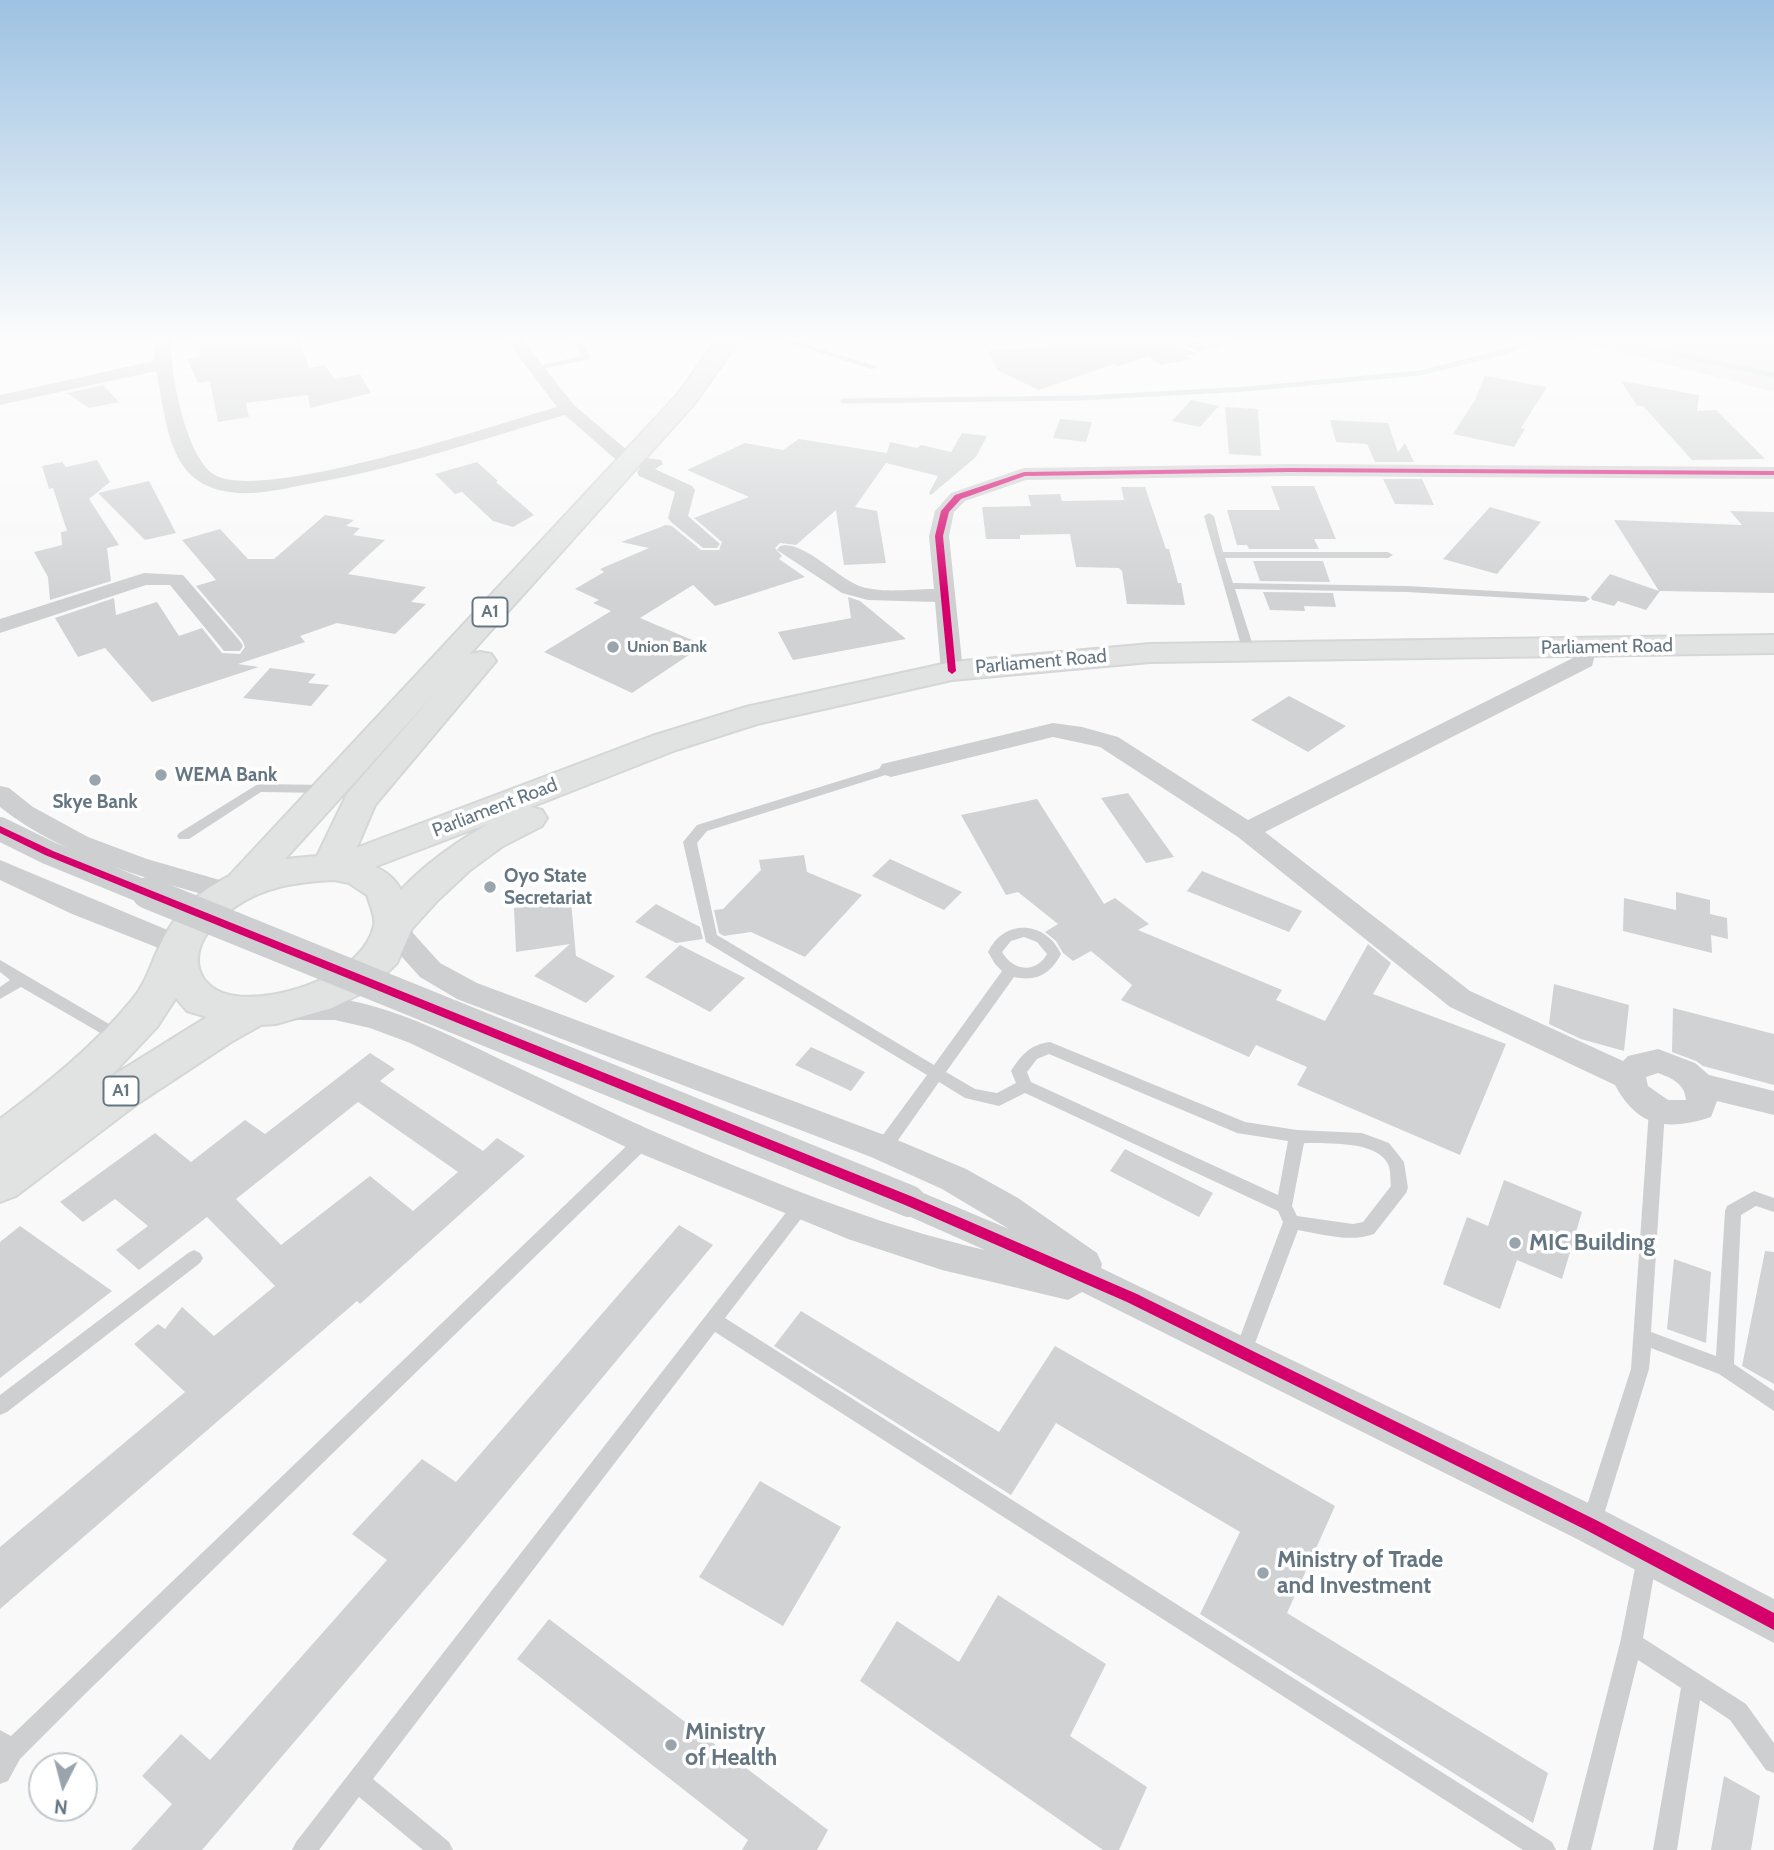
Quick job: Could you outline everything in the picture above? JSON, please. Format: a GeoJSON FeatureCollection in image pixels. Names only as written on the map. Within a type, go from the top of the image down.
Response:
{"type":"FeatureCollection","features":[{"type":"Feature","properties":{"kind":"main road","name":"A1"},"geometry":{"type":"LineString","coordinates":[[335,868],[349,825],[368,790],[643,465],[670,423]]}},
{"type":"Feature","properties":{"kind":"main road","name":"A1"},"geometry":{"type":"LineString","coordinates":[[235,887],[326,789],[684,423]]}},
{"type":"Feature","properties":{"kind":"main road","name":"Parliament Road"},"geometry":{"type":"LineString","coordinates":[[394,927],[452,863],[483,841],[516,824],[681,759],[837,714],[1008,682],[1101,672],[1585,654],[1774,644]]}},
{"type":"Feature","properties":{"kind":"main road","name":"Parliament Road"},"geometry":{"type":"LineString","coordinates":[[335,868],[664,743],[811,701],[952,671],[1150,653],[1585,654],[1774,658]]}},
{"type":"Feature","properties":{"kind":"main road"},"geometry":{"type":"LineString","coordinates":[[335,868],[364,875],[382,887],[393,904],[394,927],[379,957],[351,982],[312,1002],[260,1011],[218,1007],[195,995],[180,977],[178,951],[196,916],[235,887],[273,872],[335,868]]}},
{"type":"Feature","properties":{"kind":"main road","name":"A1"},"geometry":{"type":"LineString","coordinates":[[0,1144],[62,1096],[122,1039],[145,1013],[163,984],[178,951]]}},
{"type":"Feature","properties":{"kind":"main road","name":"A1"},"geometry":{"type":"LineString","coordinates":[[0,1183],[127,1087],[176,1054],[260,1011]]}},
{"type":"Feature","properties":{"kind":"street"},"geometry":{"type":"LineString","coordinates":[[176,423],[181,446],[199,472],[223,485],[274,485],[391,462],[518,423]]}},
{"type":"Feature","properties":{"kind":"street"},"geometry":{"type":"LineString","coordinates":[[588,423],[643,465],[685,490],[677,518],[710,544]]}},
{"type":"Feature","properties":{"kind":"street"},"geometry":{"type":"LineString","coordinates":[[952,671],[939,536],[945,511],[958,497],[1024,474],[1262,470],[1774,473]]}},
{"type":"Feature","properties":{"kind":"street"},"geometry":{"type":"LineString","coordinates":[[787,550],[849,589],[859,592],[945,596]]}},
{"type":"Feature","properties":{"kind":"street"},"geometry":{"type":"LineString","coordinates":[[0,626],[144,579],[158,577],[176,579],[232,646]]}},
{"type":"Feature","properties":{"kind":"street"},"geometry":{"type":"LineString","coordinates":[[1247,831],[1585,654]]}},
{"type":"Feature","properties":{"kind":"street"},"geometry":{"type":"LineString","coordinates":[[891,769],[1053,730],[1109,741],[1247,831],[1460,999],[1628,1077],[1636,1095],[1657,1110],[1674,1115],[1689,1114],[1700,1108],[1704,1098],[1700,1086],[1682,1069],[1658,1061],[1642,1062],[1632,1067],[1628,1077]]}},
{"type":"Feature","properties":{"kind":"street"},"geometry":{"type":"LineString","coordinates":[[0,794],[14,807],[60,834],[126,860],[235,887]]}},
{"type":"Feature","properties":{"kind":"street"},"geometry":{"type":"LineString","coordinates":[[0,829],[62,859],[909,1201],[1132,1298],[1591,1525],[1774,1622]]}},
{"type":"Feature","properties":{"kind":"street"},"geometry":{"type":"LineString","coordinates":[[0,869],[178,951]]}},
{"type":"Feature","properties":{"kind":"street"},"geometry":{"type":"LineString","coordinates":[[394,927],[430,970],[467,991],[883,1148],[954,1179],[1006,1208],[1132,1298]]}},
{"type":"Feature","properties":{"kind":"street"},"geometry":{"type":"LineString","coordinates":[[260,1011],[335,1009],[375,1018],[421,1035],[643,1141],[860,1229],[942,1255],[1132,1298]]}},
{"type":"Feature","properties":{"kind":"street"},"geometry":{"type":"LineString","coordinates":[[1700,1086],[1774,1103]]}},
{"type":"Feature","properties":{"kind":"lane"},"geometry":{"type":"LineString","coordinates":[[1209,516],[1249,652]]}},
{"type":"Feature","properties":{"kind":"lane"},"geometry":{"type":"LineString","coordinates":[[1219,555],[1388,555]]}},
{"type":"Feature","properties":{"kind":"lane"},"geometry":{"type":"LineString","coordinates":[[1229,586],[1402,588],[1585,599]]}},
{"type":"Feature","properties":{"kind":"lane"},"geometry":{"type":"LineString","coordinates":[[891,769],[702,828],[690,842],[711,938],[971,1094],[999,1100],[1025,1086]]}},
{"type":"Feature","properties":{"kind":"lane"},"geometry":{"type":"LineString","coordinates":[[184,836],[258,788],[326,789]]}},
{"type":"Feature","properties":{"kind":"lane"},"geometry":{"type":"LineString","coordinates":[[0,965],[122,1039]]}},
{"type":"Feature","properties":{"kind":"lane"},"geometry":{"type":"LineString","coordinates":[[883,1148],[1010,971]]}},
{"type":"Feature","properties":{"kind":"lane"},"geometry":{"type":"LineString","coordinates":[[0,994],[21,980]]}},
{"type":"Feature","properties":{"kind":"lane"},"geometry":{"type":"LineString","coordinates":[[1050,1048],[1243,1128],[1297,1136],[1362,1140],[1383,1148],[1396,1162],[1400,1188],[1368,1229],[1353,1231],[1288,1214],[1025,1086],[1020,1071],[1033,1052],[1050,1048]]}},
{"type":"Feature","properties":{"kind":"lane"},"geometry":{"type":"LineString","coordinates":[[1591,1525],[1640,1368],[1657,1110]]}},
{"type":"Feature","properties":{"kind":"lane"},"geometry":{"type":"LineString","coordinates":[[1243,1353],[1288,1214],[1297,1136]]}},
{"type":"Feature","properties":{"kind":"lane"},"geometry":{"type":"LineString","coordinates":[[0,1773],[6,1746],[79,1684],[643,1141]]}},
{"type":"Feature","properties":{"kind":"lane"},"geometry":{"type":"LineString","coordinates":[[1725,1368],[1733,1211],[1755,1198],[1774,1205]]}},
{"type":"Feature","properties":{"kind":"lane"},"geometry":{"type":"LineString","coordinates":[[304,1850],[800,1206]]}},
{"type":"Feature","properties":{"kind":"lane"},"geometry":{"type":"LineString","coordinates":[[0,1406],[194,1258]]}},
{"type":"Feature","properties":{"kind":"lane"},"geometry":{"type":"LineString","coordinates":[[712,1320],[1544,1850]]}},
{"type":"Feature","properties":{"kind":"lane"},"geometry":{"type":"LineString","coordinates":[[1642,1337],[1725,1368],[1774,1402]]}},
{"type":"Feature","properties":{"kind":"lane"},"geometry":{"type":"LineString","coordinates":[[1579,1850],[1631,1643],[1648,1555]]}},
{"type":"Feature","properties":{"kind":"lane"},"geometry":{"type":"LineString","coordinates":[[1631,1643],[1738,1712],[1774,1762]]}},
{"type":"Feature","properties":{"kind":"lane"},"geometry":{"type":"LineString","coordinates":[[1665,1850],[1692,1684]]}},
{"type":"Feature","properties":{"kind":"lane"},"geometry":{"type":"LineString","coordinates":[[357,1781],[441,1850]]}},
{"type":"Feature","properties":{"kind":"building"},"geometry":{"type":"Polygon","coordinates":[[[1058,423],[1092,423],[1086,442],[1053,438],[1058,423]]]}},
{"type":"Feature","properties":{"kind":"building"},"geometry":{"type":"Polygon","coordinates":[[[1183,423],[1203,423],[1200,427],[1183,423]]]}},
{"type":"Feature","properties":{"kind":"building"},"geometry":{"type":"Polygon","coordinates":[[[1226,423],[1259,423],[1261,456],[1229,454],[1226,423]]]}},
{"type":"Feature","properties":{"kind":"building"},"geometry":{"type":"Polygon","coordinates":[[[1331,423],[1388,423],[1398,452],[1405,443],[1414,462],[1375,462],[1367,444],[1336,442],[1331,423]]]}},
{"type":"Feature","properties":{"kind":"building"},"geometry":{"type":"Polygon","coordinates":[[[1460,423],[1524,423],[1521,428],[1525,429],[1514,447],[1453,434],[1460,423]]]}},
{"type":"Feature","properties":{"kind":"building"},"geometry":{"type":"Polygon","coordinates":[[[1659,423],[1729,423],[1765,459],[1692,460],[1659,423]]]}},
{"type":"Feature","properties":{"kind":"building"},"geometry":{"type":"Polygon","coordinates":[[[962,433],[987,436],[976,457],[931,495],[929,493],[938,476],[886,463],[855,507],[877,511],[886,563],[844,565],[836,510],[796,545],[780,543],[775,548],[782,556],[779,559],[805,577],[715,606],[693,585],[640,618],[704,645],[632,693],[544,652],[611,611],[593,603],[599,600],[575,589],[604,572],[600,569],[649,548],[621,542],[666,525],[672,526],[701,550],[719,550],[722,542],[694,518],[749,497],[687,470],[745,443],[783,450],[799,439],[887,453],[890,442],[951,452],[962,433]]]}},
{"type":"Feature","properties":{"kind":"building"},"geometry":{"type":"Polygon","coordinates":[[[97,460],[110,482],[89,499],[119,545],[107,548],[111,581],[50,600],[48,577],[34,552],[62,545],[61,532],[67,531],[53,488],[49,489],[42,466],[62,462],[66,467],[97,460]]]}},
{"type":"Feature","properties":{"kind":"building"},"geometry":{"type":"Polygon","coordinates":[[[477,462],[534,515],[513,527],[493,521],[462,492],[455,494],[435,474],[477,462]]]}},
{"type":"Feature","properties":{"kind":"building"},"geometry":{"type":"Polygon","coordinates":[[[1383,479],[1422,479],[1434,505],[1395,504],[1383,479]]]}},
{"type":"Feature","properties":{"kind":"building"},"geometry":{"type":"Polygon","coordinates":[[[149,481],[176,533],[145,540],[98,493],[149,481]]]}},
{"type":"Feature","properties":{"kind":"building"},"geometry":{"type":"Polygon","coordinates":[[[1271,486],[1314,486],[1336,539],[1314,539],[1319,549],[1249,549],[1247,545],[1237,545],[1227,510],[1280,510],[1271,486]]]}},
{"type":"Feature","properties":{"kind":"building"},"geometry":{"type":"Polygon","coordinates":[[[1121,487],[1145,487],[1166,549],[1169,549],[1178,583],[1181,583],[1185,605],[1127,604],[1122,571],[1119,568],[1076,567],[1070,534],[986,539],[982,507],[1031,506],[1028,495],[1060,494],[1062,501],[1124,500],[1121,487]]]}},
{"type":"Feature","properties":{"kind":"building"},"geometry":{"type":"Polygon","coordinates":[[[1490,507],[1541,522],[1497,574],[1443,559],[1490,507]]]}},
{"type":"Feature","properties":{"kind":"building"},"geometry":{"type":"Polygon","coordinates":[[[1730,511],[1774,512],[1774,593],[1660,591],[1646,610],[1618,601],[1614,606],[1592,600],[1591,597],[1610,574],[1659,591],[1614,520],[1742,525],[1730,511]]]}},
{"type":"Feature","properties":{"kind":"building"},"geometry":{"type":"Polygon","coordinates":[[[325,515],[354,520],[346,526],[360,528],[353,535],[385,540],[348,574],[426,587],[411,602],[426,604],[395,634],[337,623],[300,636],[305,642],[238,664],[259,667],[152,702],[105,648],[78,657],[55,618],[114,598],[116,615],[157,602],[179,636],[202,628],[222,653],[240,654],[245,647],[242,640],[196,586],[216,580],[182,540],[220,529],[248,559],[274,559],[325,515]]]}},
{"type":"Feature","properties":{"kind":"building"},"geometry":{"type":"Polygon","coordinates":[[[1253,561],[1323,561],[1330,582],[1260,581],[1253,561]]]}},
{"type":"Feature","properties":{"kind":"building"},"geometry":{"type":"Polygon","coordinates":[[[1263,592],[1333,593],[1336,607],[1304,606],[1305,611],[1270,610],[1263,592]]]}},
{"type":"Feature","properties":{"kind":"building"},"geometry":{"type":"Polygon","coordinates":[[[848,597],[860,601],[906,639],[793,660],[778,632],[851,618],[848,597]]]}},
{"type":"Feature","properties":{"kind":"building"},"geometry":{"type":"Polygon","coordinates":[[[270,668],[316,674],[308,683],[329,685],[311,706],[243,698],[270,668]]]}},
{"type":"Feature","properties":{"kind":"building"},"geometry":{"type":"Polygon","coordinates":[[[1289,696],[1346,726],[1308,752],[1251,720],[1289,696]]]}},
{"type":"Feature","properties":{"kind":"building"},"geometry":{"type":"Polygon","coordinates":[[[1128,793],[1174,857],[1146,863],[1101,798],[1128,793]]]}},
{"type":"Feature","properties":{"kind":"building"},"geometry":{"type":"Polygon","coordinates":[[[1037,799],[1104,904],[1115,898],[1149,924],[1138,930],[1282,990],[1276,1000],[1325,1021],[1368,944],[1391,963],[1373,994],[1506,1044],[1460,1155],[1297,1085],[1307,1067],[1256,1045],[1249,1057],[1121,1000],[1132,985],[1091,951],[1073,961],[1063,953],[1056,941],[1045,932],[1058,924],[1018,892],[1006,895],[961,815],[1037,799]]]}},
{"type":"Feature","properties":{"kind":"building"},"geometry":{"type":"Polygon","coordinates":[[[804,855],[807,872],[862,895],[805,957],[751,932],[724,936],[719,933],[714,910],[723,909],[761,870],[759,860],[804,855]]]}},
{"type":"Feature","properties":{"kind":"building"},"geometry":{"type":"Polygon","coordinates":[[[890,859],[962,892],[944,910],[872,876],[890,859]]]}},
{"type":"Feature","properties":{"kind":"building"},"geometry":{"type":"Polygon","coordinates":[[[1202,871],[1302,911],[1289,932],[1187,891],[1202,871]]]}},
{"type":"Feature","properties":{"kind":"building"},"geometry":{"type":"Polygon","coordinates":[[[1676,892],[1710,900],[1710,914],[1727,918],[1728,939],[1711,935],[1712,953],[1623,931],[1624,898],[1676,910],[1676,892]]]}},
{"type":"Feature","properties":{"kind":"building"},"geometry":{"type":"Polygon","coordinates":[[[571,901],[576,956],[615,976],[586,1003],[534,976],[570,944],[516,952],[514,908],[571,901]]]}},
{"type":"Feature","properties":{"kind":"building"},"geometry":{"type":"Polygon","coordinates":[[[656,904],[700,927],[703,939],[676,943],[635,922],[656,904]]]}},
{"type":"Feature","properties":{"kind":"building"},"geometry":{"type":"Polygon","coordinates":[[[680,945],[745,978],[710,1012],[645,977],[680,945]]]}},
{"type":"Feature","properties":{"kind":"building"},"geometry":{"type":"Polygon","coordinates":[[[1554,984],[1629,1005],[1624,1051],[1581,1039],[1549,1024],[1554,984]]]}},
{"type":"Feature","properties":{"kind":"building"},"geometry":{"type":"Polygon","coordinates":[[[1673,1008],[1774,1034],[1774,1085],[1703,1066],[1672,1052],[1673,1008]]]}},
{"type":"Feature","properties":{"kind":"building"},"geometry":{"type":"Polygon","coordinates":[[[811,1047],[865,1072],[851,1091],[795,1065],[811,1047]]]}},
{"type":"Feature","properties":{"kind":"building"},"geometry":{"type":"Polygon","coordinates":[[[370,1053],[395,1069],[380,1081],[483,1151],[497,1138],[525,1156],[360,1304],[357,1301],[0,1609],[0,1547],[185,1392],[134,1344],[158,1324],[165,1329],[182,1307],[214,1336],[275,1286],[207,1217],[139,1270],[116,1250],[148,1226],[115,1199],[83,1222],[60,1202],[155,1133],[191,1162],[245,1120],[265,1134],[370,1053]],[[358,1102],[236,1199],[281,1245],[370,1176],[413,1211],[458,1172],[358,1102]]]}},
{"type":"Feature","properties":{"kind":"building"},"geometry":{"type":"Polygon","coordinates":[[[1125,1149],[1213,1193],[1199,1217],[1110,1171],[1125,1149]]]}},
{"type":"Feature","properties":{"kind":"building","name":"MIC Building"},"geometry":{"type":"Polygon","coordinates":[[[1504,1180],[1582,1212],[1562,1279],[1517,1260],[1500,1309],[1443,1284],[1467,1217],[1488,1226],[1504,1180]]]}},
{"type":"Feature","properties":{"kind":"building"},"geometry":{"type":"Polygon","coordinates":[[[679,1225],[713,1245],[461,1547],[202,1850],[131,1850],[172,1804],[142,1776],[181,1734],[210,1760],[387,1560],[352,1534],[422,1459],[456,1482],[679,1225]]]}},
{"type":"Feature","properties":{"kind":"building"},"geometry":{"type":"Polygon","coordinates":[[[20,1226],[112,1291],[0,1378],[0,1242],[20,1226]]]}},
{"type":"Feature","properties":{"kind":"building"},"geometry":{"type":"Polygon","coordinates":[[[1765,1251],[1774,1252],[1774,1384],[1742,1366],[1765,1251]]]}},
{"type":"Feature","properties":{"kind":"building"},"geometry":{"type":"Polygon","coordinates":[[[1674,1259],[1711,1272],[1706,1343],[1667,1329],[1674,1259]]]}},
{"type":"Feature","properties":{"kind":"building","name":"Ministry of Trade and Investment"},"geometry":{"type":"Polygon","coordinates":[[[801,1311],[999,1432],[1055,1346],[1335,1506],[1287,1613],[1548,1773],[1533,1823],[1200,1614],[1240,1532],[1056,1423],[1011,1495],[774,1346],[801,1311]]]}},
{"type":"Feature","properties":{"kind":"building"},"geometry":{"type":"Polygon","coordinates":[[[760,1481],[841,1527],[783,1626],[699,1577],[760,1481]]]}},
{"type":"Feature","properties":{"kind":"building"},"geometry":{"type":"Polygon","coordinates":[[[998,1595],[1106,1664],[1070,1736],[1147,1787],[1119,1850],[1103,1850],[860,1681],[897,1621],[959,1662],[998,1595]]]}},
{"type":"Feature","properties":{"kind":"building","name":"Ministry of Health"},"geometry":{"type":"Polygon","coordinates":[[[549,1619],[828,1830],[817,1850],[742,1850],[748,1840],[517,1659],[549,1619]]]}},
{"type":"Feature","properties":{"kind":"building"},"geometry":{"type":"Polygon","coordinates":[[[1724,1776],[1760,1796],[1751,1850],[1711,1850],[1724,1776]]]}},
{"type":"Feature","properties":{"kind":"cycle path"},"geometry":{"type":"LineString","coordinates":[[952,671],[939,536],[945,511],[958,497],[1024,474],[1289,470],[1774,473]]}},
{"type":"Feature","properties":{"kind":"cycle path"},"geometry":{"type":"LineString","coordinates":[[0,829],[49,853],[909,1201],[1132,1298],[1591,1525],[1774,1622]]}},
{"type":"Feature","properties":{"kind":"place","name":"Union Bank"},"geometry":{"type":"Point","coordinates":[613,647]}},
{"type":"Feature","properties":{"kind":"place","name":"WEMA Bank"},"geometry":{"type":"Point","coordinates":[161,775]}},
{"type":"Feature","properties":{"kind":"place","name":"Skye Bank"},"geometry":{"type":"Point","coordinates":[95,780]}},
{"type":"Feature","properties":{"kind":"place","name":"Oyo State Secretariat"},"geometry":{"type":"Point","coordinates":[490,887]}},
{"type":"Feature","properties":{"kind":"place","name":"MIC Building"},"geometry":{"type":"Point","coordinates":[1515,1243]}},
{"type":"Feature","properties":{"kind":"place","name":"Ministry of Trade and Investment"},"geometry":{"type":"Point","coordinates":[1263,1573]}},
{"type":"Feature","properties":{"kind":"place","name":"Ministry of Health"},"geometry":{"type":"Point","coordinates":[671,1745]}}]}
